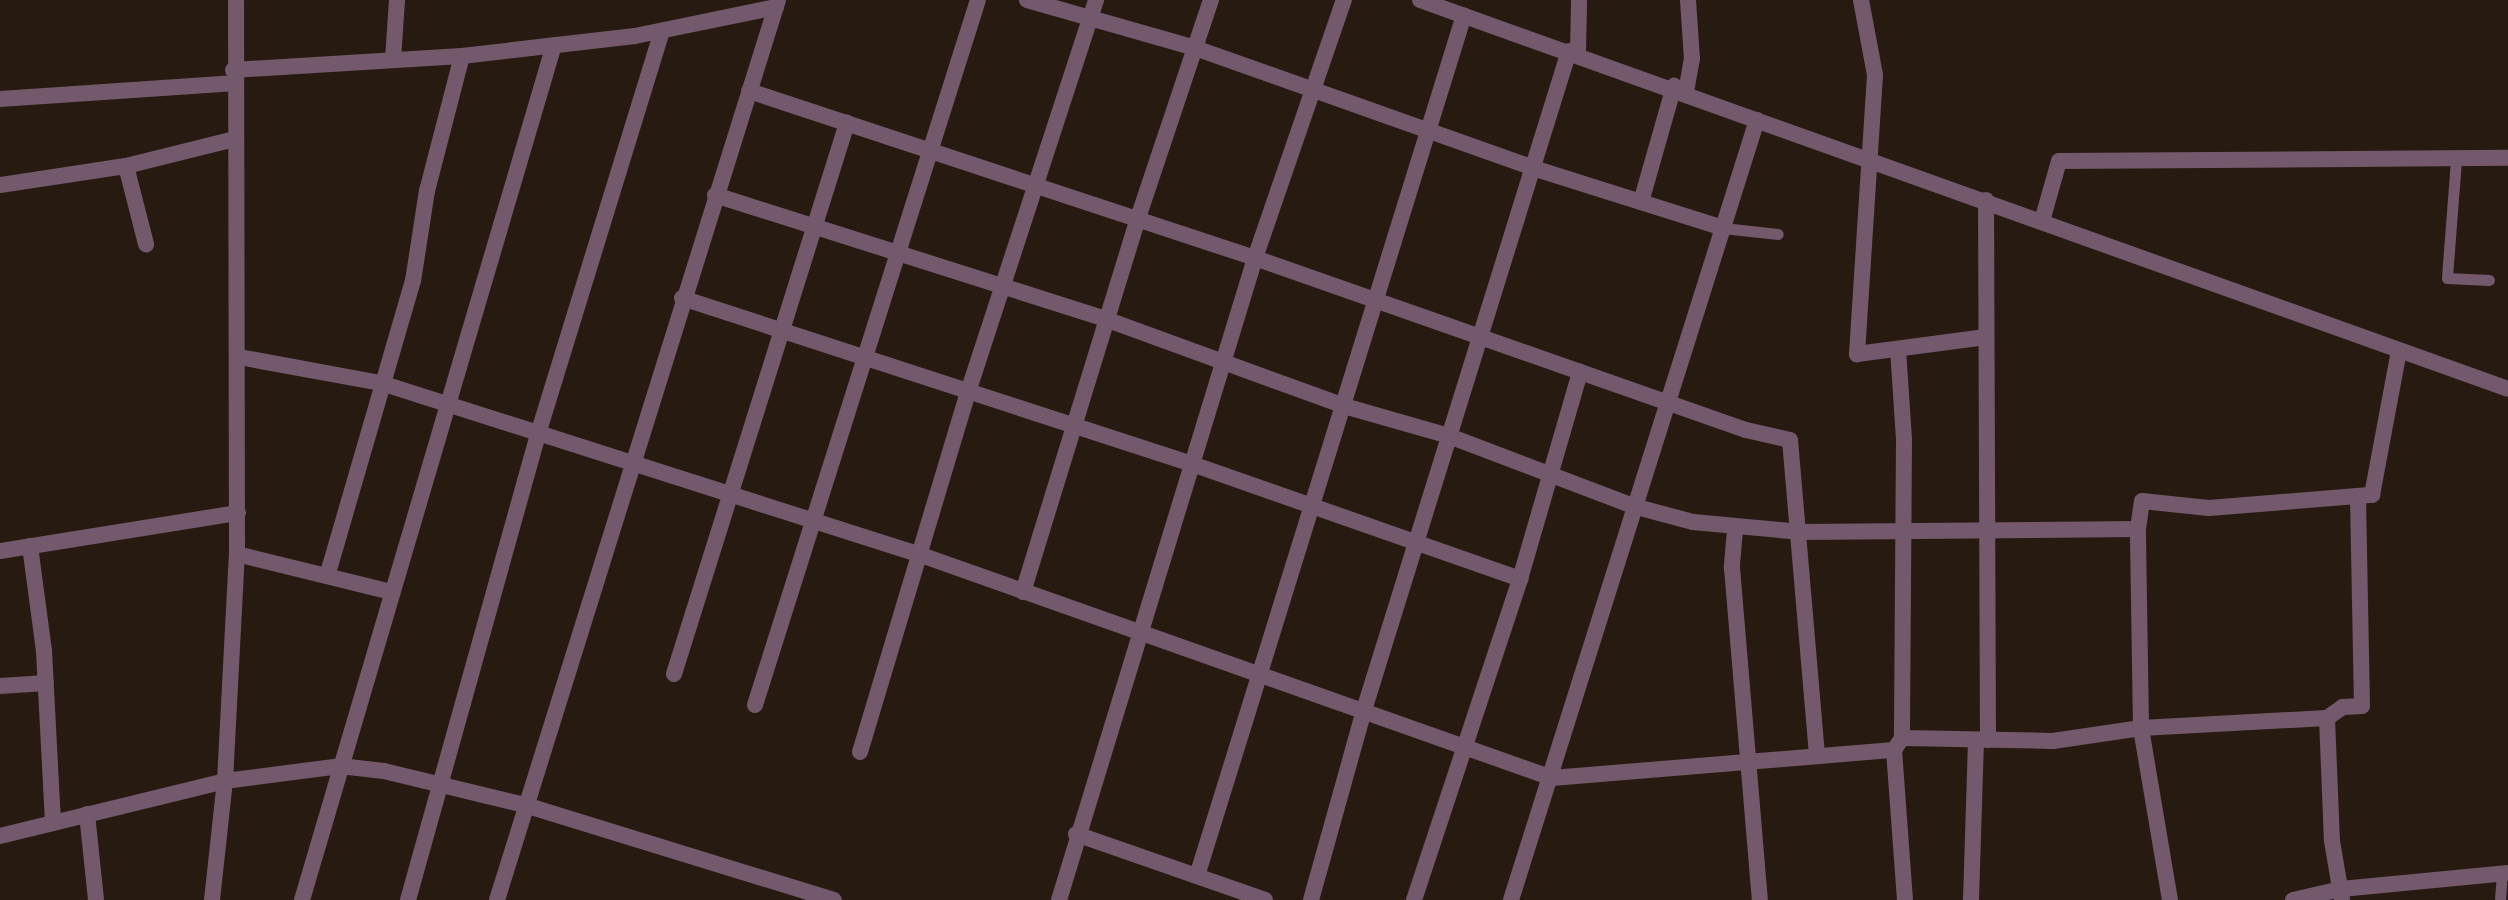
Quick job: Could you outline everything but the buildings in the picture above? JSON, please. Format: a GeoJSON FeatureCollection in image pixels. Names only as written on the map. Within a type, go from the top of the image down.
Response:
{"type":"FeatureCollection","features":[{"type":"Feature","properties":{"kind":"street"},"geometry":{"type":"LineString","coordinates":[[212,900],[225,781],[237,554],[239,357],[233,77],[236,0]]}},
{"type":"Feature","properties":{"kind":"street"},"geometry":{"type":"LineString","coordinates":[[393,60],[397,0]]}},
{"type":"Feature","properties":{"kind":"street"},"geometry":{"type":"LineString","coordinates":[[755,705],[978,0]]}},
{"type":"Feature","properties":{"kind":"street"},"geometry":{"type":"LineString","coordinates":[[1027,0],[1195,48],[1533,168],[1723,228]]}},
{"type":"Feature","properties":{"kind":"street"},"geometry":{"type":"LineString","coordinates":[[860,752],[968,392],[1096,0]]}},
{"type":"Feature","properties":{"kind":"street"},"geometry":{"type":"LineString","coordinates":[[1023,592],[1137,221],[1211,0]]}},
{"type":"Feature","properties":{"kind":"street"},"geometry":{"type":"LineString","coordinates":[[1059,900],[1076,834],[1255,258],[1344,0]]}},
{"type":"Feature","properties":{"kind":"street"},"geometry":{"type":"LineString","coordinates":[[1420,0],[1438,3],[1464,15],[1680,89],[1757,120],[2508,389]]}},
{"type":"Feature","properties":{"kind":"street"},"geometry":{"type":"LineString","coordinates":[[1311,900],[1364,710],[1480,336],[1533,168],[1574,53],[1579,0]]}},
{"type":"Feature","properties":{"kind":"street"},"geometry":{"type":"LineString","coordinates":[[1641,202],[1692,59],[1688,0]]}},
{"type":"Feature","properties":{"kind":"street"},"geometry":{"type":"LineString","coordinates":[[1861,0],[1875,75],[1872,161],[1857,354],[1986,337]]}},
{"type":"Feature","properties":{"kind":"street"},"geometry":{"type":"LineString","coordinates":[[0,99],[554,45],[662,31],[777,3]]}},
{"type":"Feature","properties":{"kind":"street"},"geometry":{"type":"LineString","coordinates":[[497,900],[630,464],[777,3]]}},
{"type":"Feature","properties":{"kind":"street"},"geometry":{"type":"LineString","coordinates":[[1197,876],[1263,676],[1464,15]]}},
{"type":"Feature","properties":{"kind":"street"},"geometry":{"type":"LineString","coordinates":[[408,900],[538,434],[662,31]]}},
{"type":"Feature","properties":{"kind":"street"},"geometry":{"type":"LineString","coordinates":[[302,900],[554,45]]}},
{"type":"Feature","properties":{"kind":"street"},"geometry":{"type":"LineString","coordinates":[[328,573],[413,281],[427,191],[462,56]]}},
{"type":"Feature","properties":{"kind":"street"},"geometry":{"type":"LineString","coordinates":[[749,91],[929,149],[1033,188],[1255,258],[1666,403],[1790,440],[1817,755]]}},
{"type":"Feature","properties":{"kind":"street"},"geometry":{"type":"LineString","coordinates":[[1511,900],[1552,778],[1633,506],[1757,120]]}},
{"type":"Feature","properties":{"kind":"street"},"geometry":{"type":"LineString","coordinates":[[674,674],[732,496],[811,227],[847,123]]}},
{"type":"Feature","properties":{"kind":"street"},"geometry":{"type":"LineString","coordinates":[[0,185],[126,166],[234,139]]}},
{"type":"Feature","properties":{"kind":"street"},"geometry":{"type":"LineString","coordinates":[[2042,221],[2059,161],[2508,158]]}},
{"type":"Feature","properties":{"kind":"street"},"geometry":{"type":"LineString","coordinates":[[126,166],[146,244]]}},
{"type":"Feature","properties":{"kind":"street"},"geometry":{"type":"LineString","coordinates":[[715,195],[1002,291],[1108,320],[1344,406],[1449,436],[1633,506],[1735,530],[2138,529]]}},
{"type":"Feature","properties":{"kind":"street"},"geometry":{"type":"LineString","coordinates":[[1971,900],[1982,740],[1986,200]]}},
{"type":"Feature","properties":{"kind":"street"},"geometry":{"type":"LineString","coordinates":[[682,298],[1192,464],[1520,579]]}},
{"type":"Feature","properties":{"kind":"street"},"geometry":{"type":"LineString","coordinates":[[1898,349],[1904,440],[1898,744],[1905,900]]}},
{"type":"Feature","properties":{"kind":"street"},"geometry":{"type":"LineString","coordinates":[[2170,900],[2141,728],[2138,529],[2142,501],[2209,508],[2372,495],[2399,351]]}},
{"type":"Feature","properties":{"kind":"street"},"geometry":{"type":"LineString","coordinates":[[239,357],[381,383],[921,555],[1552,778],[1749,758],[1817,755],[1898,744],[2053,741],[2141,728],[2327,718],[2343,707],[2362,706],[2358,497]]}},
{"type":"Feature","properties":{"kind":"street"},"geometry":{"type":"LineString","coordinates":[[1414,900],[1520,579],[1580,372]]}},
{"type":"Feature","properties":{"kind":"street"},"geometry":{"type":"LineString","coordinates":[[0,551],[238,513]]}},
{"type":"Feature","properties":{"kind":"street"},"geometry":{"type":"LineString","coordinates":[[1735,530],[1732,568],[1760,900]]}},
{"type":"Feature","properties":{"kind":"street"},"geometry":{"type":"LineString","coordinates":[[30,546],[46,683],[53,823]]}},
{"type":"Feature","properties":{"kind":"street"},"geometry":{"type":"LineString","coordinates":[[237,554],[328,573],[392,592]]}},
{"type":"Feature","properties":{"kind":"street"},"geometry":{"type":"LineString","coordinates":[[0,686],[46,683]]}},
{"type":"Feature","properties":{"kind":"street"},"geometry":{"type":"LineString","coordinates":[[2327,718],[2332,841],[2341,895]]}},
{"type":"Feature","properties":{"kind":"street"},"geometry":{"type":"LineString","coordinates":[[0,836],[225,781],[340,766],[441,783],[525,805],[834,900]]}},
{"type":"Feature","properties":{"kind":"street"},"geometry":{"type":"LineString","coordinates":[[87,814],[96,900]]}},
{"type":"Feature","properties":{"kind":"street"},"geometry":{"type":"LineString","coordinates":[[1076,834],[1265,900]]}},
{"type":"Feature","properties":{"kind":"street"},"geometry":{"type":"LineString","coordinates":[[2293,900],[2505,873]]}},
{"type":"Feature","properties":{"kind":"lane"},"geometry":{"type":"LineString","coordinates":[[2456,160],[2447,278],[2489,280]]}},
{"type":"Feature","properties":{"kind":"lane"},"geometry":{"type":"LineString","coordinates":[[1723,228],[1778,234]]}},
{"type":"Feature","properties":{"kind":"lane"},"geometry":{"type":"LineString","coordinates":[[2500,900],[2505,873]]}}]}
